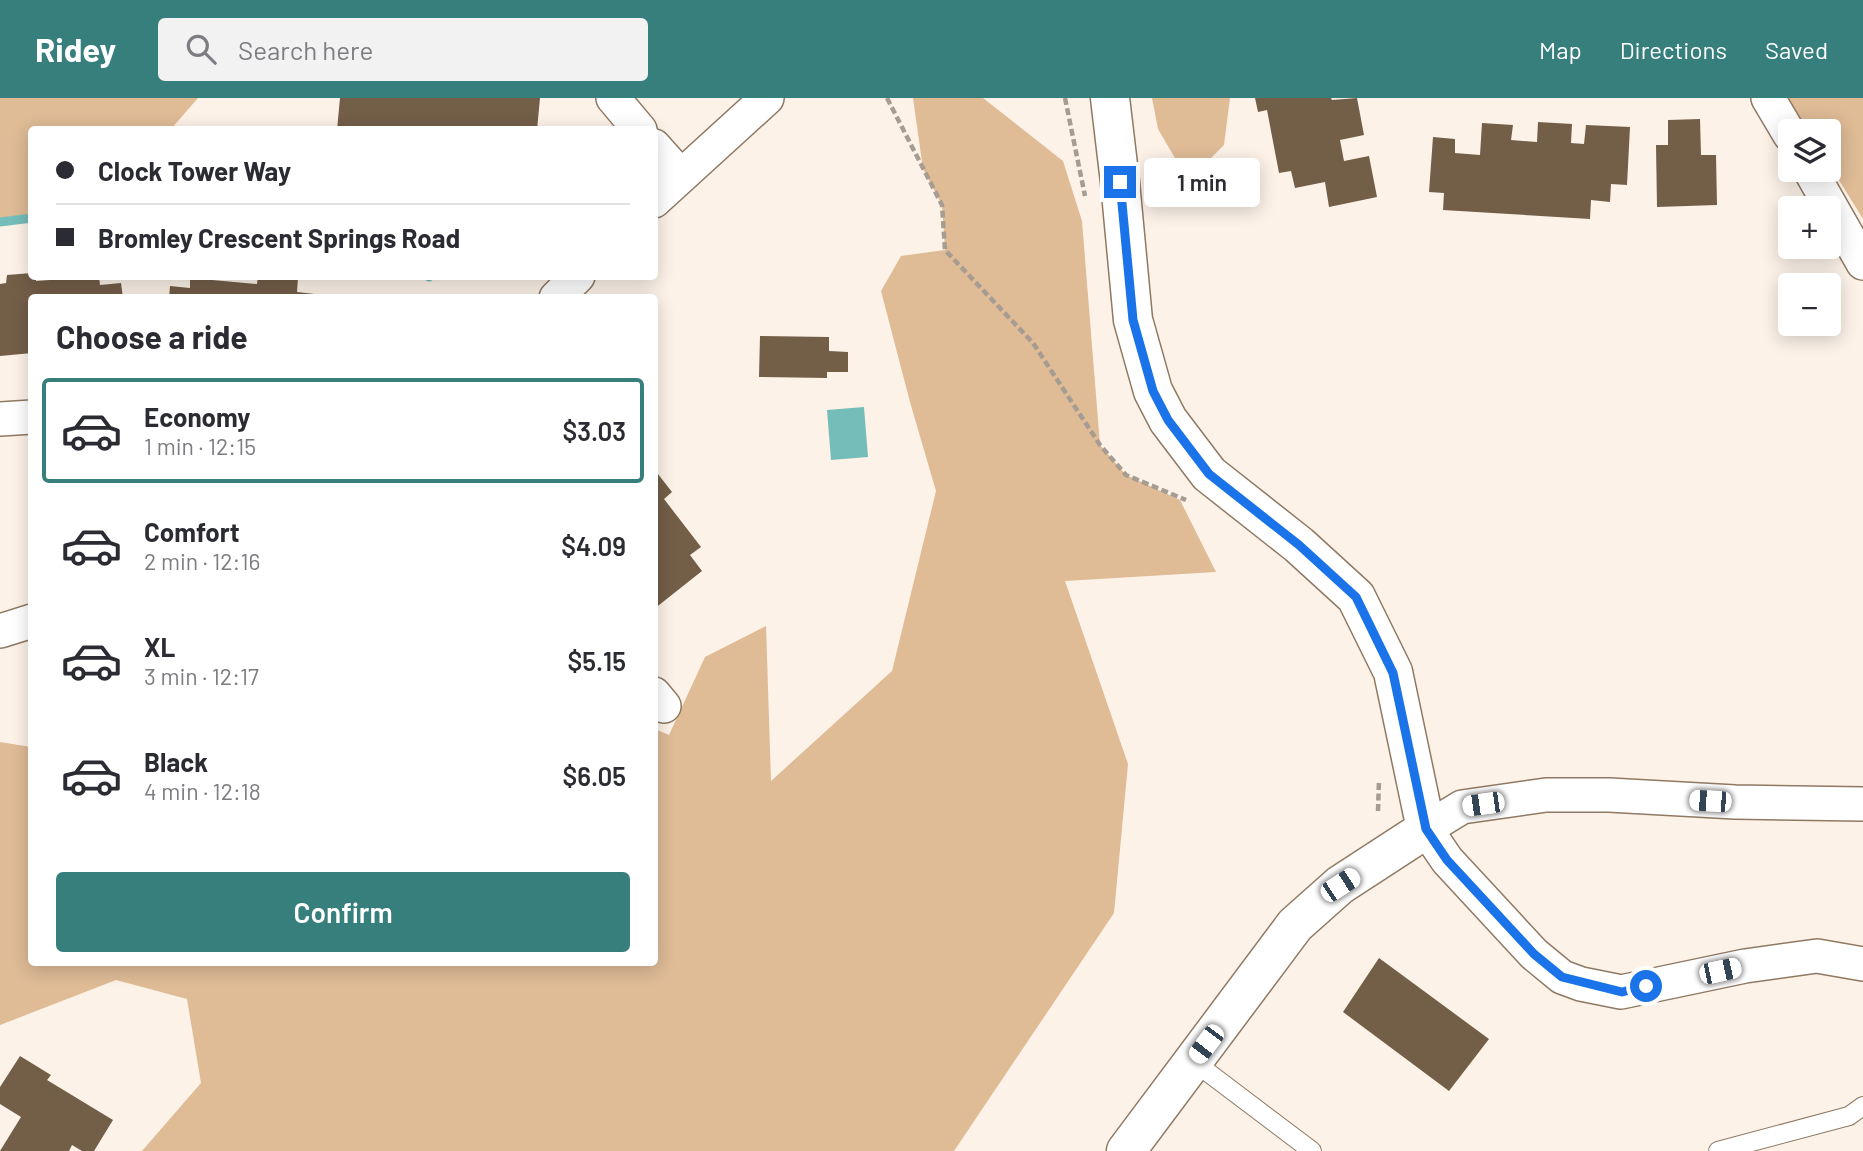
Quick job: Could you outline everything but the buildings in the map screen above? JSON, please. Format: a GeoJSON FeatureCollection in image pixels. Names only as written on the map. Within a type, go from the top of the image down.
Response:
{"type":"FeatureCollection","features":[{"type":"Feature","properties":{"kind":"street"},"geometry":{"type":"LineString","coordinates":[[613,98],[637,126]]}},
{"type":"Feature","properties":{"kind":"street"},"geometry":{"type":"LineString","coordinates":[[658,197],[767,98]]}},
{"type":"Feature","properties":{"kind":"street"},"geometry":{"type":"LineString","coordinates":[[1110,98],[1133,320],[1153,391],[1168,420],[1209,474],[1299,545],[1356,597],[1393,673],[1426,829],[1447,860],[1534,954],[1562,977],[1581,984],[1622,992],[1745,966],[1817,956],[1863,964]]}},
{"type":"Feature","properties":{"kind":"street"},"geometry":{"type":"LineString","coordinates":[[1768,98],[1780,119]]}},
{"type":"Feature","properties":{"kind":"street"},"geometry":{"type":"LineString","coordinates":[[658,150],[681,175]]}},
{"type":"Feature","properties":{"kind":"street"},"geometry":{"type":"LineString","coordinates":[[1817,182],[1863,263]]}},
{"type":"Feature","properties":{"kind":"street"},"geometry":{"type":"LineString","coordinates":[[560,294],[574,280]]}},
{"type":"Feature","properties":{"kind":"street"},"geometry":{"type":"LineString","coordinates":[[0,419],[28,417]]}},
{"type":"Feature","properties":{"kind":"street"},"geometry":{"type":"LineString","coordinates":[[0,631],[28,622]]}},
{"type":"Feature","properties":{"kind":"street"},"geometry":{"type":"LineString","coordinates":[[1126,1151],[1295,925],[1340,885],[1462,807],[1545,795],[1863,804]]}},
{"type":"Feature","properties":{"kind":"lane"},"geometry":{"type":"LineString","coordinates":[[1193,1061],[1312,1151]]}},
{"type":"Feature","properties":{"kind":"lane"},"geometry":{"type":"LineString","coordinates":[[1718,1151],[1849,1116],[1863,1106]]}},
{"type":"Feature","properties":{"kind":"path"},"geometry":{"type":"LineString","coordinates":[[887,98],[943,205],[946,250],[1033,343],[1100,445],[1126,475],[1180,500],[1191,501]]}},
{"type":"Feature","properties":{"kind":"shaded area"},"geometry":{"type":"Polygon","coordinates":[[[0,98],[198,98],[174,126],[28,126],[28,218],[0,222],[0,98]]]}},
{"type":"Feature","properties":{"kind":"shaded area"},"geometry":{"type":"Polygon","coordinates":[[[913,98],[983,98],[1063,161],[1082,221],[1100,445],[1126,475],[1180,500],[1216,572],[1065,581],[1128,764],[1114,913],[954,1151],[142,1151],[201,1083],[187,999],[116,980],[0,1025],[0,742],[28,747],[28,966],[658,966],[658,730],[669,735],[705,657],[766,626],[771,781],[892,671],[936,491],[881,291],[901,256],[945,250],[942,205],[923,169],[913,98]]]}},
{"type":"Feature","properties":{"kind":"shaded area"},"geometry":{"type":"Polygon","coordinates":[[[1152,98],[1230,98],[1224,145],[1200,169],[1179,165],[1158,129],[1152,98]]]}},
{"type":"Feature","properties":{"kind":"shaded area"},"geometry":{"type":"Polygon","coordinates":[[[1788,98],[1863,98],[1863,219],[1840,182],[1841,119],[1801,119],[1788,98]]]}},
{"type":"Feature","properties":{"kind":"water"},"geometry":{"type":"Polygon","coordinates":[[[864,407],[868,457],[831,460],[827,410],[864,407]]]}},
{"type":"Feature","properties":{"kind":"waterway"},"geometry":{"type":"LineString","coordinates":[[0,222],[28,218]]}},
{"type":"Feature","properties":{"kind":"route"},"geometry":{"type":"LineString","coordinates":[[1120,182],[1133,320],[1153,391],[1168,420],[1209,474],[1299,545],[1356,597],[1393,673],[1426,829],[1447,860],[1534,954],[1562,977],[1581,984],[1622,992],[1646,986]]}}]}
